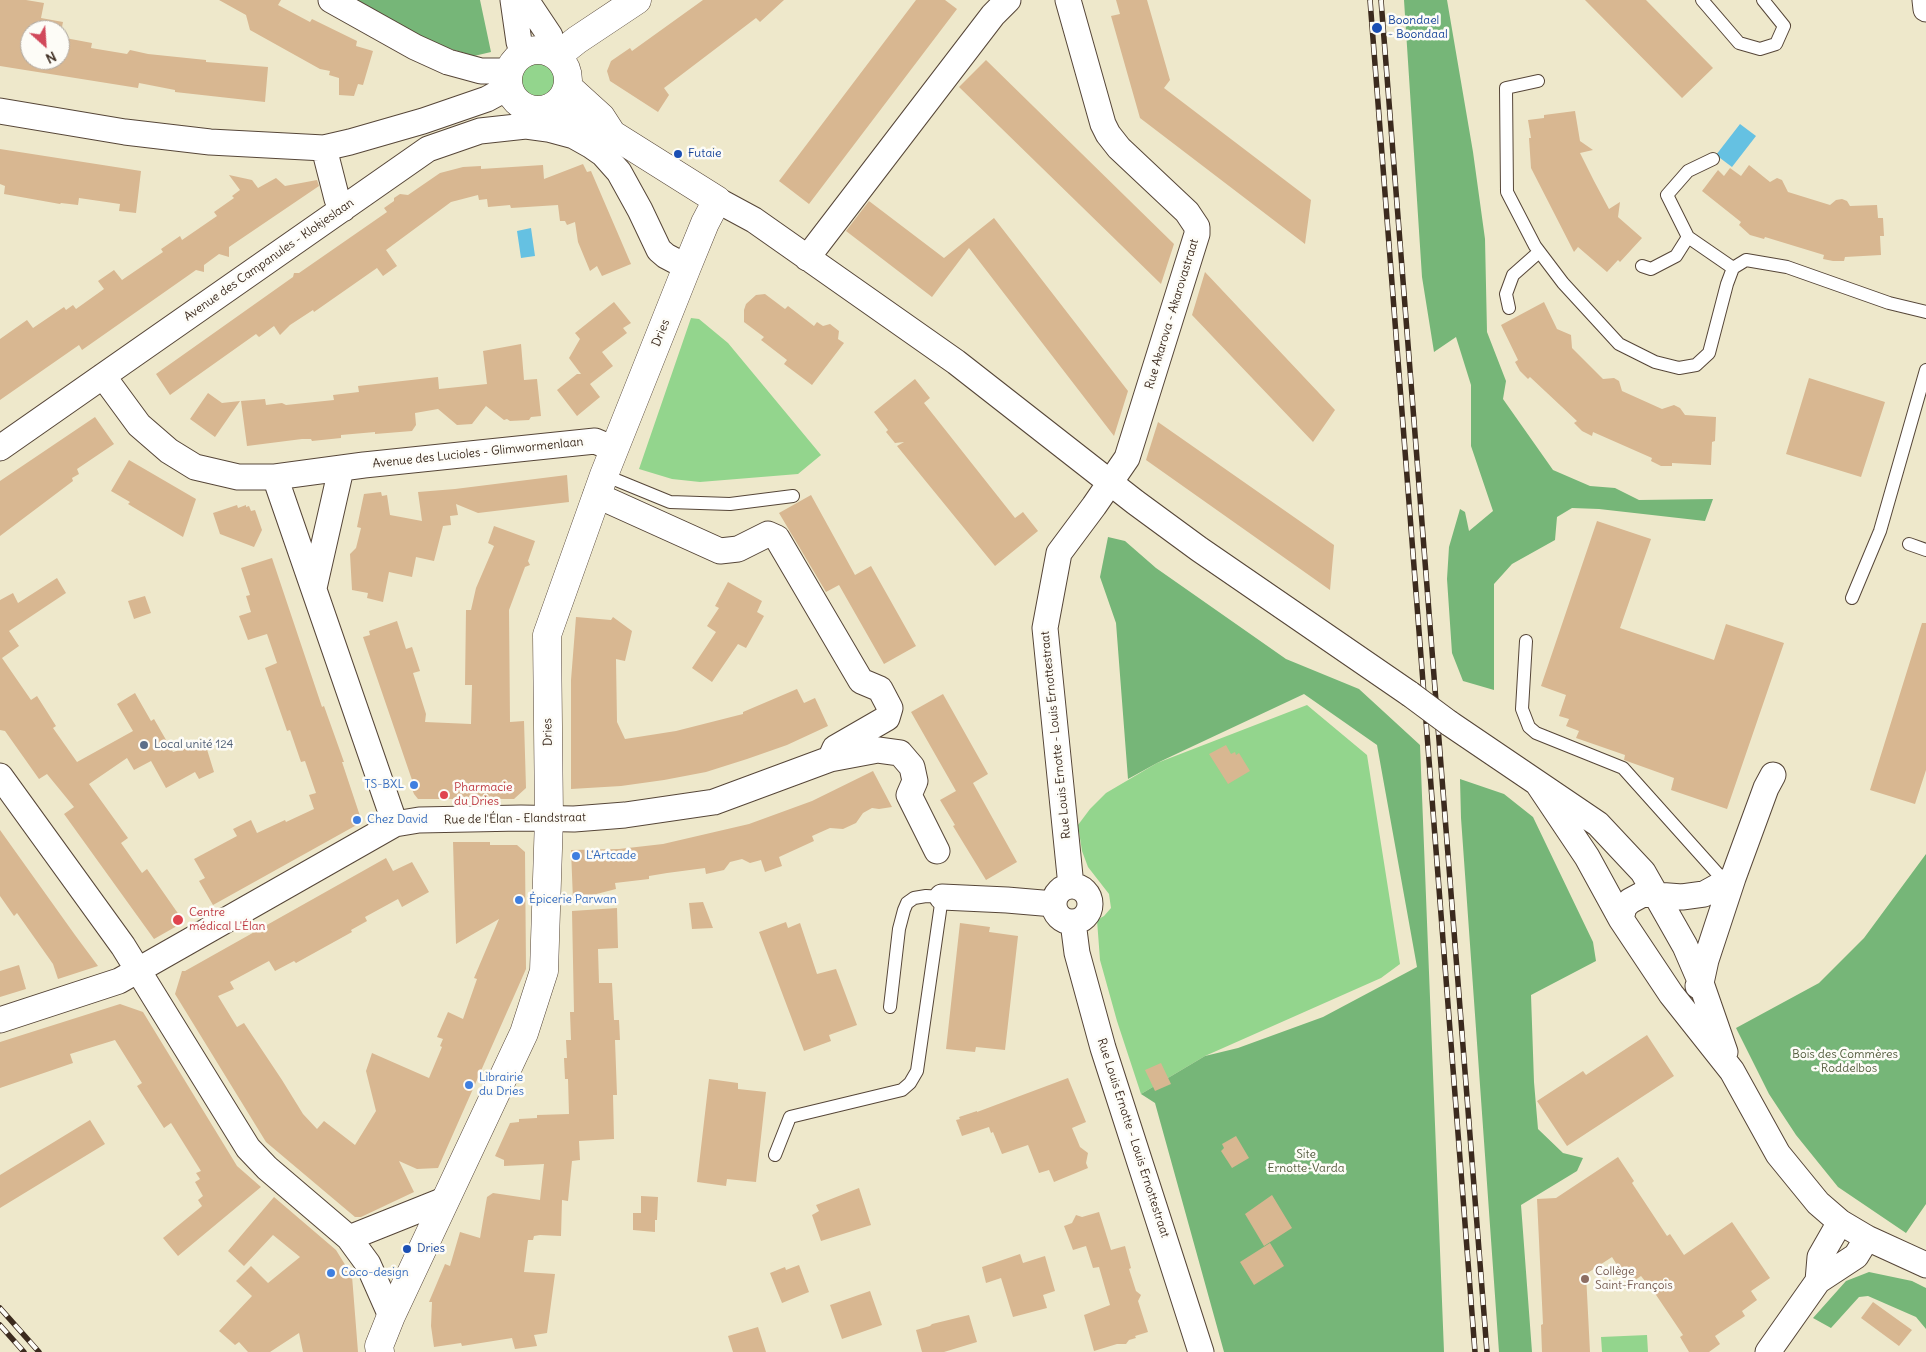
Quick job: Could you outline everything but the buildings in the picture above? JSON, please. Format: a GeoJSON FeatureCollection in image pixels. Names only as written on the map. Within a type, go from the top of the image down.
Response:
{"type":"FeatureCollection","features":[{"type":"Feature","properties":{"kind":"street"},"geometry":{"type":"LineString","coordinates":[[332,0],[414,47],[448,62],[481,71],[529,64],[565,65],[568,75],[559,109],[574,136],[603,154],[619,172],[659,250],[687,267]]}},
{"type":"Feature","properties":{"kind":"street"},"geometry":{"type":"LineString","coordinates":[[513,0],[519,42],[529,64]]}},
{"type":"Feature","properties":{"kind":"street"},"geometry":{"type":"LineString","coordinates":[[526,0],[550,36],[529,64],[512,96],[525,107],[542,110],[559,109],[601,117],[612,134],[718,200],[754,220],[956,362],[1199,550],[1598,824],[1644,872],[1685,946],[1701,983],[1732,1071]]}},
{"type":"Feature","properties":{"kind":"street"},"geometry":{"type":"LineString","coordinates":[[0,111],[125,132],[191,140],[324,148],[422,121],[487,99],[529,64],[577,40],[638,0]]}},
{"type":"Feature","properties":{"kind":"street"},"geometry":{"type":"LineString","coordinates":[[807,258],[993,15],[1008,0]]}},
{"type":"Feature","properties":{"kind":"street","name":"Rue Akarova - Akarovastraat"},"geometry":{"type":"LineString","coordinates":[[1068,0],[1103,124],[1108,134],[1119,148],[1187,212],[1197,227],[1197,234],[1133,442],[1127,458],[1110,482]]}},
{"type":"Feature","properties":{"kind":"street"},"geometry":{"type":"LineString","coordinates":[[1925,0],[1926,9]]}},
{"type":"Feature","properties":{"kind":"street","name":"Avenue des Campanules - Klokjeslaan"},"geometry":{"type":"LineString","coordinates":[[0,448],[428,149],[480,131],[526,126],[548,128],[559,109]]}},
{"type":"Feature","properties":{"kind":"street"},"geometry":{"type":"LineString","coordinates":[[324,148],[337,199],[343,209]]}},
{"type":"Feature","properties":{"kind":"street","name":"Dries"},"geometry":{"type":"LineString","coordinates":[[380,1352],[379,1346],[391,1316],[524,1033],[544,970],[549,818],[547,634],[614,449],[705,223],[718,200]]}},
{"type":"Feature","properties":{"kind":"street","name":"Avenue des Lucioles - Glimwormenlaan"},"geometry":{"type":"LineString","coordinates":[[103,376],[139,425],[169,451],[195,467],[238,477],[275,477],[595,441],[614,449]]}},
{"type":"Feature","properties":{"kind":"street"},"geometry":{"type":"LineString","coordinates":[[314,588],[341,469]]}},
{"type":"Feature","properties":{"kind":"street"},"geometry":{"type":"LineString","coordinates":[[275,477],[395,824]]}},
{"type":"Feature","properties":{"kind":"street","name":"Rue Louis Ernotte - Louis Ernottestraat"},"geometry":{"type":"LineString","coordinates":[[1071,886],[1045,628],[1059,553],[1110,482]]}},
{"type":"Feature","properties":{"kind":"street","name":"Rue de l'Élan - Elandstraat"},"geometry":{"type":"LineString","coordinates":[[600,485],[720,551],[738,549],[768,534],[777,538],[861,681],[880,688],[890,708],[887,718],[835,748],[830,759]]}},
{"type":"Feature","properties":{"kind":"street","name":"Rue de l'Élan - Elandstraat"},"geometry":{"type":"LineString","coordinates":[[0,1020],[119,982],[395,824],[418,820],[549,818],[574,820],[625,815],[714,802],[830,759],[878,750],[900,753],[912,767],[914,781],[909,795],[937,851]]}},
{"type":"Feature","properties":{"kind":"street"},"geometry":{"type":"LineString","coordinates":[[1671,994],[1683,996],[1692,993],[1701,983],[1730,881],[1766,788],[1773,775]]}},
{"type":"Feature","properties":{"kind":"street"},"geometry":{"type":"LineString","coordinates":[[0,776],[123,946],[248,1148],[267,1168],[349,1238],[368,1264],[391,1316]]}},
{"type":"Feature","properties":{"kind":"street"},"geometry":{"type":"LineString","coordinates":[[1538,784],[1587,857],[1621,919],[1671,994],[1732,1071],[1778,1154],[1818,1203],[1840,1222],[1867,1238],[1926,1265]]}},
{"type":"Feature","properties":{"kind":"street"},"geometry":{"type":"LineString","coordinates":[[1587,857],[1584,844],[1587,838],[1593,834],[1602,833],[1610,837]]}},
{"type":"Feature","properties":{"kind":"street"},"geometry":{"type":"LineString","coordinates":[[1621,919],[1624,907],[1630,901],[1643,894],[1682,897],[1704,894],[1730,881]]}},
{"type":"Feature","properties":{"kind":"street"},"geometry":{"type":"LineString","coordinates":[[1071,886],[1078,887],[1084,891],[1090,904],[1084,916],[1073,922],[1065,921],[1059,917],[1055,911],[1054,904],[1055,897],[1059,891],[1064,887],[1071,886]]}},
{"type":"Feature","properties":{"kind":"street"},"geometry":{"type":"LineString","coordinates":[[942,897],[1054,904]]}},
{"type":"Feature","properties":{"kind":"street","name":"Rue Louis Ernotte - Louis Ernottestraat"},"geometry":{"type":"LineString","coordinates":[[1073,922],[1077,953],[1103,1048],[1201,1352]]}},
{"type":"Feature","properties":{"kind":"street"},"geometry":{"type":"LineString","coordinates":[[349,1238],[444,1200]]}},
{"type":"Feature","properties":{"kind":"street"},"geometry":{"type":"LineString","coordinates":[[1818,1281],[1820,1258],[1840,1222]]}},
{"type":"Feature","properties":{"kind":"street"},"geometry":{"type":"LineString","coordinates":[[1768,1352],[1818,1281],[1856,1256],[1867,1238]]}},
{"type":"Feature","properties":{"kind":"lane"},"geometry":{"type":"LineString","coordinates":[[1702,0],[1740,43],[1760,49],[1776,44],[1784,26],[1763,0]]}},
{"type":"Feature","properties":{"kind":"lane"},"geometry":{"type":"LineString","coordinates":[[1538,81],[1506,88],[1507,192],[1539,252],[1563,283],[1619,344],[1655,362],[1679,368],[1696,365],[1709,353],[1733,268],[1746,260],[1787,267],[1889,303],[1926,312]]}},
{"type":"Feature","properties":{"kind":"lane"},"geometry":{"type":"LineString","coordinates":[[1713,158],[1688,171],[1667,195],[1688,237],[1733,268]]}},
{"type":"Feature","properties":{"kind":"lane"},"geometry":{"type":"LineString","coordinates":[[1642,266],[1651,269],[1676,256],[1688,237]]}},
{"type":"Feature","properties":{"kind":"lane"},"geometry":{"type":"LineString","coordinates":[[1509,308],[1506,294],[1513,275],[1539,252]]}},
{"type":"Feature","properties":{"kind":"lane"},"geometry":{"type":"LineString","coordinates":[[1852,598],[1880,532],[1926,370]]}},
{"type":"Feature","properties":{"kind":"lane"},"geometry":{"type":"LineString","coordinates":[[600,485],[670,502],[730,504],[793,496]]}},
{"type":"Feature","properties":{"kind":"lane"},"geometry":{"type":"LineString","coordinates":[[1909,544],[1926,550]]}},
{"type":"Feature","properties":{"kind":"lane"},"geometry":{"type":"LineString","coordinates":[[1526,641],[1522,709],[1529,727],[1536,733],[1623,768],[1730,881]]}},
{"type":"Feature","properties":{"kind":"lane"},"geometry":{"type":"LineString","coordinates":[[775,1156],[790,1117],[902,1090],[910,1083],[917,1071],[942,897],[916,897],[911,900],[904,910],[898,929],[890,1007]]}},
{"type":"Feature","properties":{"kind":"green space"},"geometry":{"type":"Polygon","coordinates":[[[357,0],[480,0],[491,52],[474,56],[432,43],[357,0]]]}},
{"type":"Feature","properties":{"kind":"green space"},"geometry":{"type":"Polygon","coordinates":[[[1404,0],[1447,0],[1473,152],[1485,239],[1487,332],[1506,381],[1503,399],[1553,470],[1590,486],[1615,488],[1639,500],[1713,499],[1705,521],[1599,509],[1572,508],[1557,517],[1555,540],[1512,564],[1494,584],[1494,690],[1463,681],[1452,653],[1447,579],[1449,547],[1460,509],[1465,512],[1469,531],[1493,511],[1471,446],[1471,385],[1456,337],[1434,352],[1422,277],[1404,0]]]}},
{"type":"Feature","properties":{"kind":"green space"},"geometry":{"type":"Polygon","coordinates":[[[541,62],[548,65],[554,71],[557,82],[556,90],[548,99],[541,102],[533,102],[526,99],[518,90],[517,78],[520,71],[529,63],[541,62]]]}},
{"type":"Feature","properties":{"kind":"green space"},"geometry":{"type":"Polygon","coordinates":[[[691,318],[699,319],[728,343],[821,455],[798,474],[700,482],[672,479],[639,469],[691,318]]]}},
{"type":"Feature","properties":{"kind":"green space","name":"Site Ernotte-Varda"},"geometry":{"type":"Polygon","coordinates":[[[1108,537],[1125,541],[1156,568],[1286,659],[1359,689],[1420,745],[1444,1352],[1224,1352],[1155,1103],[1141,1094],[1205,1056],[1238,1048],[1323,1017],[1417,967],[1377,745],[1304,694],[1157,763],[1128,779],[1116,623],[1100,577],[1108,537]]]}},
{"type":"Feature","properties":{"kind":"green space"},"geometry":{"type":"Polygon","coordinates":[[[1307,705],[1367,755],[1400,964],[1381,978],[1205,1056],[1141,1094],[1117,1021],[1100,960],[1097,920],[1104,916],[1111,908],[1109,894],[1088,867],[1082,851],[1078,825],[1090,809],[1106,793],[1157,763],[1307,705]]]}},
{"type":"Feature","properties":{"kind":"green space"},"geometry":{"type":"Polygon","coordinates":[[[1460,779],[1504,794],[1533,817],[1593,942],[1596,961],[1531,995],[1534,1082],[1538,1129],[1563,1153],[1583,1158],[1577,1171],[1521,1205],[1532,1352],[1499,1352],[1461,818],[1460,779]]]}},
{"type":"Feature","properties":{"kind":"green space","name":"Bois des Commères - Roddelbos"},"geometry":{"type":"Polygon","coordinates":[[[1926,854],[1926,1204],[1906,1233],[1838,1187],[1796,1135],[1769,1094],[1736,1028],[1819,983],[1864,938],[1926,854]]]}},
{"type":"Feature","properties":{"kind":"green space"},"geometry":{"type":"Polygon","coordinates":[[[1869,1272],[1912,1281],[1926,1288],[1926,1329],[1916,1317],[1868,1296],[1859,1297],[1831,1328],[1813,1318],[1846,1281],[1869,1272]]]}},
{"type":"Feature","properties":{"kind":"green space"},"geometry":{"type":"Polygon","coordinates":[[[1647,1335],[1648,1352],[1602,1352],[1601,1337],[1647,1335]]]}},
{"type":"Feature","properties":{"kind":"water"},"geometry":{"type":"Polygon","coordinates":[[[1740,124],[1756,136],[1732,167],[1716,155],[1740,124]]]}},
{"type":"Feature","properties":{"kind":"water"},"geometry":{"type":"Polygon","coordinates":[[[531,228],[535,256],[521,258],[517,231],[531,228]]]}},
{"type":"Feature","properties":{"kind":"railway"},"geometry":{"type":"LineString","coordinates":[[1370,0],[1475,1352]]}},
{"type":"Feature","properties":{"kind":"railway"},"geometry":{"type":"LineString","coordinates":[[1381,0],[1487,1352]]}},
{"type":"Feature","properties":{"kind":"railway"},"geometry":{"type":"LineString","coordinates":[[0,1308],[39,1352]]}},
{"type":"Feature","properties":{"kind":"railway"},"geometry":{"type":"LineString","coordinates":[[0,1325],[24,1352]]}},
{"type":"Feature","properties":{"kind":"place","name":"Boondael - Boondaal"},"geometry":{"type":"Point","coordinates":[1377,28]}},
{"type":"Feature","properties":{"kind":"place","name":"Futaie"},"geometry":{"type":"Point","coordinates":[678,154]}},
{"type":"Feature","properties":{"kind":"place","name":"Local unité 124"},"geometry":{"type":"Point","coordinates":[144,745]}},
{"type":"Feature","properties":{"kind":"place","name":"TS-BXL"},"geometry":{"type":"Point","coordinates":[414,785]}},
{"type":"Feature","properties":{"kind":"place","name":"Pharmacie du Dries"},"geometry":{"type":"Point","coordinates":[444,795]}},
{"type":"Feature","properties":{"kind":"place","name":"Chez David"},"geometry":{"type":"Point","coordinates":[357,820]}},
{"type":"Feature","properties":{"kind":"place","name":"L'Artcade"},"geometry":{"type":"Point","coordinates":[576,856]}},
{"type":"Feature","properties":{"kind":"place","name":"Épicerie Parwan"},"geometry":{"type":"Point","coordinates":[519,900]}},
{"type":"Feature","properties":{"kind":"place","name":"Centre médical L'Élan"},"geometry":{"type":"Point","coordinates":[178,920]}},
{"type":"Feature","properties":{"kind":"place","name":"Librairie du Dries"},"geometry":{"type":"Point","coordinates":[469,1085]}},
{"type":"Feature","properties":{"kind":"place","name":"Dries"},"geometry":{"type":"Point","coordinates":[407,1249]}},
{"type":"Feature","properties":{"kind":"place","name":"Coco-design"},"geometry":{"type":"Point","coordinates":[331,1273]}},
{"type":"Feature","properties":{"kind":"place","name":"Collège Saint-François"},"geometry":{"type":"Point","coordinates":[1585,1279]}}]}
